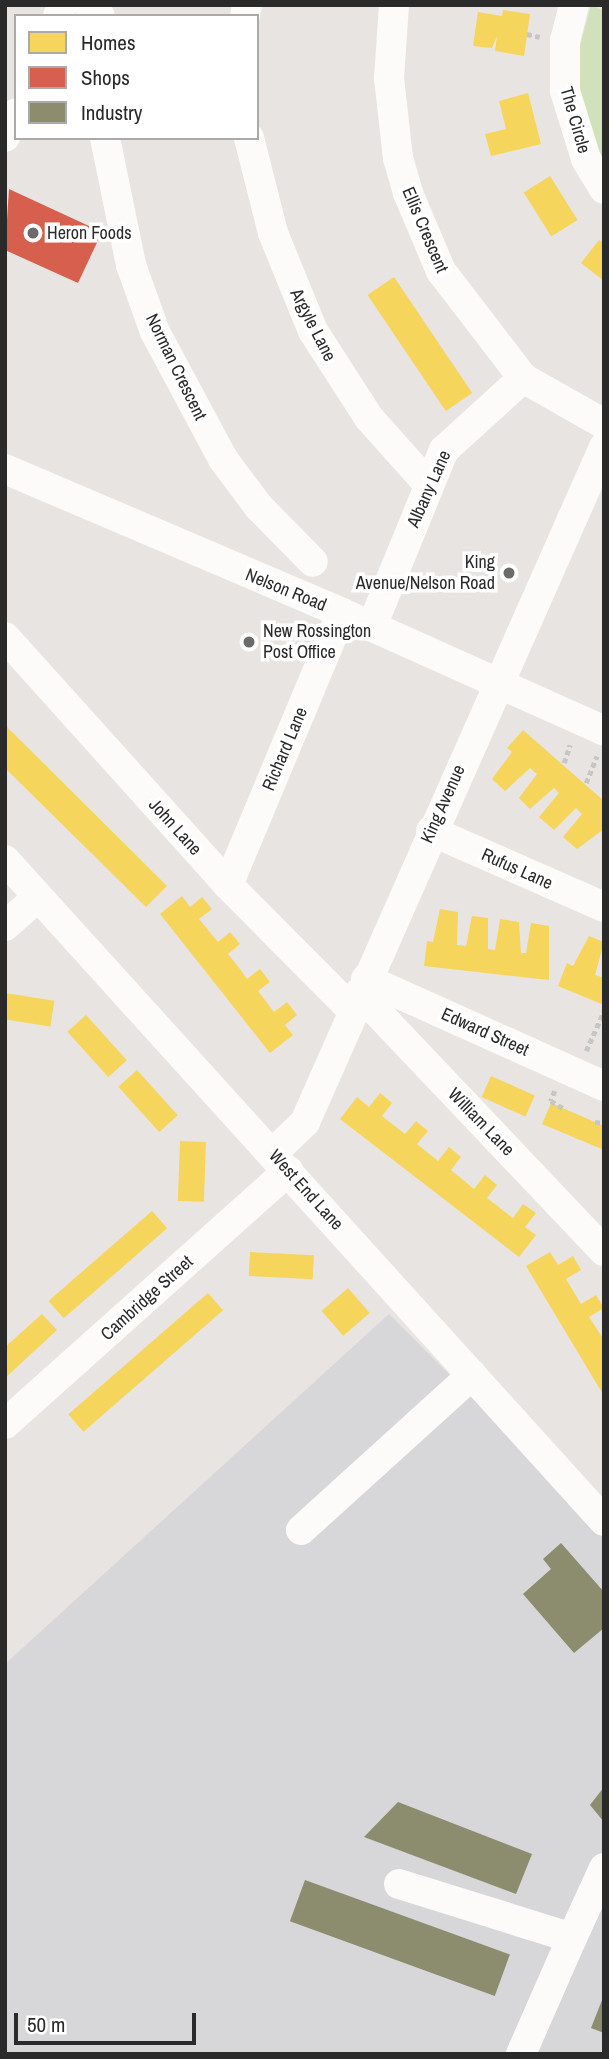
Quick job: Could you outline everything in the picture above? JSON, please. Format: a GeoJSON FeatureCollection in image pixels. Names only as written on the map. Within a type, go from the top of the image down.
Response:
{"type":"FeatureCollection","features":[{"type":"Feature","properties":{"kind":"street","name":"Ellis Crescent"},"geometry":{"type":"LineString","coordinates":[[394,5],[389,78],[408,193],[441,271],[523,378],[604,424]]}},
{"type":"Feature","properties":{"kind":"street","name":"The Circle"},"geometry":{"type":"LineString","coordinates":[[574,5],[565,40],[565,91],[586,159],[604,189]]}},
{"type":"Feature","properties":{"kind":"street"},"geometry":{"type":"LineString","coordinates":[[5,137],[14,117]]}},
{"type":"Feature","properties":{"kind":"street","name":"Norman Crescent"},"geometry":{"type":"LineString","coordinates":[[105,140],[131,265],[155,332],[223,459],[258,506],[313,562]]}},
{"type":"Feature","properties":{"kind":"street","name":"Argyle Lane"},"geometry":{"type":"LineString","coordinates":[[250,140],[273,233],[313,331],[369,418],[429,485]]}},
{"type":"Feature","properties":{"kind":"street","name":"Albany Lane"},"geometry":{"type":"LineString","coordinates":[[372,626],[444,450],[460,431],[523,378]]}},
{"type":"Feature","properties":{"kind":"street","name":"King Avenue"},"geometry":{"type":"LineString","coordinates":[[281,1162],[305,1122],[431,831],[604,447]]}},
{"type":"Feature","properties":{"kind":"street","name":"Nelson Road"},"geometry":{"type":"LineString","coordinates":[[5,469],[342,612],[497,684],[602,741]]}},
{"type":"Feature","properties":{"kind":"street","name":"Richard Lane"},"geometry":{"type":"LineString","coordinates":[[228,885],[342,612]]}},
{"type":"Feature","properties":{"kind":"street","name":"John Lane"},"geometry":{"type":"LineString","coordinates":[[5,637],[228,885],[359,994]]}},
{"type":"Feature","properties":{"kind":"street","name":"Rufus Lane"},"geometry":{"type":"LineString","coordinates":[[431,831],[604,907]]}},
{"type":"Feature","properties":{"kind":"street","name":"West End Lane"},"geometry":{"type":"LineString","coordinates":[[5,860],[604,1521]]}},
{"type":"Feature","properties":{"kind":"street"},"geometry":{"type":"LineString","coordinates":[[5,926],[38,897]]}},
{"type":"Feature","properties":{"kind":"street","name":"Edward Street"},"geometry":{"type":"LineString","coordinates":[[359,994],[604,1086]]}},
{"type":"Feature","properties":{"kind":"street","name":"William Lane"},"geometry":{"type":"LineString","coordinates":[[359,994],[604,1251]]}},
{"type":"Feature","properties":{"kind":"street","name":"Cambridge Street"},"geometry":{"type":"LineString","coordinates":[[5,1424],[281,1162]]}},
{"type":"Feature","properties":{"kind":"street"},"geometry":{"type":"LineString","coordinates":[[301,1531],[472,1375]]}},
{"type":"Feature","properties":{"kind":"street"},"geometry":{"type":"LineString","coordinates":[[521,2054],[604,1868]]}},
{"type":"Feature","properties":{"kind":"street"},"geometry":{"type":"LineString","coordinates":[[399,1884],[567,1947]]}},
{"type":"Feature","properties":{"kind":"path"},"geometry":{"type":"LineString","coordinates":[[585,781],[602,741]]}},
{"type":"Feature","properties":{"kind":"path"},"geometry":{"type":"LineString","coordinates":[[577,1074],[603,1009]]}},
{"type":"Feature","properties":{"kind":"path"},"geometry":{"type":"LineString","coordinates":[[595,1122],[604,1123]]}},
{"type":"Feature","properties":{"kind":"shaded area"},"geometry":{"type":"Polygon","coordinates":[[[389,1314],[604,1529],[604,2054],[5,2054],[5,1664],[389,1314]]]}},
{"type":"Feature","properties":{"kind":"green space"},"geometry":{"type":"Polygon","coordinates":[[[591,5],[604,11],[604,166],[578,86],[578,54],[591,5]]]}},
{"type":"Feature","properties":{"kind":"building: Homes"},"geometry":{"type":"Polygon","coordinates":[[[503,10],[530,14],[524,56],[495,51],[497,36],[492,48],[473,46],[478,12],[502,16],[503,10]]]}},
{"type":"Feature","properties":{"kind":"building: Homes"},"geometry":{"type":"Polygon","coordinates":[[[528,93],[541,144],[491,156],[485,134],[506,129],[499,101],[528,93]]]}},
{"type":"Feature","properties":{"kind":"building: Homes"},"geometry":{"type":"Polygon","coordinates":[[[550,176],[578,220],[551,237],[524,192],[550,176]]]}},
{"type":"Feature","properties":{"kind":"building: Homes"},"geometry":{"type":"Polygon","coordinates":[[[599,240],[604,243],[604,281],[581,263],[599,240]]]}},
{"type":"Feature","properties":{"kind":"building: Homes"},"geometry":{"type":"Polygon","coordinates":[[[394,277],[472,393],[446,411],[367,295],[394,277]]]}},
{"type":"Feature","properties":{"kind":"building: Homes"},"geometry":{"type":"Polygon","coordinates":[[[5,725],[167,886],[146,907],[5,768],[5,725]]]}},
{"type":"Feature","properties":{"kind":"building: Homes"},"geometry":{"type":"Polygon","coordinates":[[[523,730],[604,801],[604,829],[577,849],[563,837],[582,814],[576,808],[554,830],[539,817],[559,793],[554,788],[530,809],[519,798],[537,774],[530,768],[505,791],[492,779],[512,752],[507,748],[523,730]]]}},
{"type":"Feature","properties":{"kind":"building: Homes"},"geometry":{"type":"Polygon","coordinates":[[[182,896],[190,907],[202,897],[212,909],[199,919],[218,942],[230,932],[240,944],[228,954],[247,979],[260,969],[270,982],[258,991],[274,1012],[287,1002],[297,1015],[285,1025],[293,1035],[270,1053],[160,914],[182,896]]]}},
{"type":"Feature","properties":{"kind":"building: Homes"},"geometry":{"type":"Polygon","coordinates":[[[440,909],[458,912],[457,945],[466,946],[472,916],[488,918],[488,949],[495,950],[500,919],[519,922],[521,953],[526,953],[531,923],[549,926],[549,980],[424,966],[427,941],[433,942],[440,909]]]}},
{"type":"Feature","properties":{"kind":"building: Homes"},"geometry":{"type":"Polygon","coordinates":[[[589,936],[604,942],[595,975],[604,978],[604,1005],[558,986],[567,963],[573,966],[589,936]]]}},
{"type":"Feature","properties":{"kind":"building: Homes"},"geometry":{"type":"Polygon","coordinates":[[[5,993],[54,1001],[50,1027],[5,1019],[5,993]]]}},
{"type":"Feature","properties":{"kind":"building: Homes"},"geometry":{"type":"Polygon","coordinates":[[[86,1015],[127,1060],[108,1077],[67,1032],[86,1015]]]}},
{"type":"Feature","properties":{"kind":"building: Homes"},"geometry":{"type":"Polygon","coordinates":[[[137,1070],[178,1115],[159,1132],[118,1087],[137,1070]]]}},
{"type":"Feature","properties":{"kind":"building: Homes"},"geometry":{"type":"Polygon","coordinates":[[[491,1076],[535,1096],[525,1117],[482,1097],[491,1076]]]}},
{"type":"Feature","properties":{"kind":"building: Homes"},"geometry":{"type":"Polygon","coordinates":[[[380,1093],[392,1103],[382,1116],[405,1134],[416,1121],[428,1131],[417,1144],[438,1161],[449,1147],[461,1157],[451,1170],[474,1189],[485,1175],[497,1185],[487,1198],[513,1218],[523,1204],[536,1213],[525,1227],[536,1235],[519,1257],[340,1119],[357,1097],[369,1107],[380,1093]]]}},
{"type":"Feature","properties":{"kind":"building: Homes"},"geometry":{"type":"Polygon","coordinates":[[[551,1103],[604,1126],[604,1150],[542,1124],[551,1103]]]}},
{"type":"Feature","properties":{"kind":"building: Homes"},"geometry":{"type":"Polygon","coordinates":[[[180,1141],[206,1142],[204,1202],[178,1201],[180,1141]]]}},
{"type":"Feature","properties":{"kind":"building: Homes"},"geometry":{"type":"Polygon","coordinates":[[[152,1211],[167,1228],[64,1318],[49,1301],[152,1211]]]}},
{"type":"Feature","properties":{"kind":"building: Homes"},"geometry":{"type":"Polygon","coordinates":[[[250,1252],[314,1255],[313,1279],[249,1276],[250,1252]]]}},
{"type":"Feature","properties":{"kind":"building: Homes"},"geometry":{"type":"Polygon","coordinates":[[[550,1252],[558,1265],[573,1256],[581,1270],[566,1279],[581,1304],[596,1295],[604,1308],[589,1317],[604,1340],[604,1396],[526,1266],[550,1252]]]}},
{"type":"Feature","properties":{"kind":"building: Homes"},"geometry":{"type":"Polygon","coordinates":[[[348,1288],[370,1313],[343,1336],[322,1311],[348,1288]]]}},
{"type":"Feature","properties":{"kind":"building: Homes"},"geometry":{"type":"Polygon","coordinates":[[[208,1293],[223,1310],[83,1432],[68,1414],[208,1293]]]}},
{"type":"Feature","properties":{"kind":"building: Homes"},"geometry":{"type":"Polygon","coordinates":[[[42,1314],[57,1330],[5,1378],[5,1347],[42,1314]]]}},
{"type":"Feature","properties":{"kind":"building: Shops"},"geometry":{"type":"Polygon","coordinates":[[[9,189],[102,232],[78,283],[5,250],[9,189]]]}},
{"type":"Feature","properties":{"kind":"building: Industry"},"geometry":{"type":"Polygon","coordinates":[[[561,1543],[604,1592],[604,1628],[574,1653],[523,1594],[551,1569],[543,1559],[561,1543]]]}},
{"type":"Feature","properties":{"kind":"building: Industry"},"geometry":{"type":"Polygon","coordinates":[[[604,1787],[604,1822],[590,1805],[604,1787]]]}},
{"type":"Feature","properties":{"kind":"building: Industry"},"geometry":{"type":"Polygon","coordinates":[[[398,1802],[532,1854],[516,1894],[364,1837],[398,1802]]]}},
{"type":"Feature","properties":{"kind":"building: Industry"},"geometry":{"type":"Polygon","coordinates":[[[305,1880],[510,1955],[495,1996],[290,1921],[305,1880]]]}},
{"type":"Feature","properties":{"kind":"building: Industry"},"geometry":{"type":"Polygon","coordinates":[[[604,1995],[604,2033],[591,2028],[604,1995]]]}},
{"type":"Feature","properties":{"kind":"place","name":"Heron Foods"},"geometry":{"type":"Point","coordinates":[33,233]}},
{"type":"Feature","properties":{"kind":"place","name":"King Avenue/Nelson Road"},"geometry":{"type":"Point","coordinates":[509,573]}},
{"type":"Feature","properties":{"kind":"place","name":"New Rossington Post Office"},"geometry":{"type":"Point","coordinates":[249,642]}}]}
